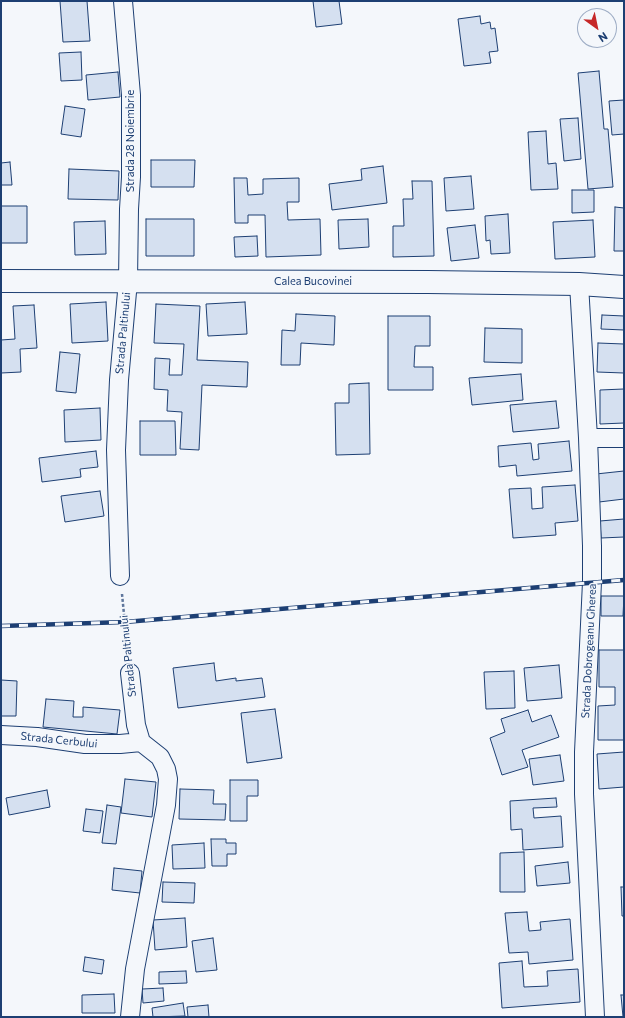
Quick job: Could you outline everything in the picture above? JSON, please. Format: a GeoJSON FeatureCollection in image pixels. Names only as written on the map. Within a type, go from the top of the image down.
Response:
{"type":"FeatureCollection","features":[{"type":"Feature","properties":{"kind":"highway","name":"Calea Bucovinei"},"geometry":{"type":"LineString","coordinates":[[1,281],[349,281],[580,284],[624,287]]}},
{"type":"Feature","properties":{"kind":"street","name":"Strada 28 Noiembrie"},"geometry":{"type":"LineString","coordinates":[[123,1],[131,95],[131,177],[128,281]]}},
{"type":"Feature","properties":{"kind":"street","name":"Strada Paltinului"},"geometry":{"type":"LineString","coordinates":[[120,576],[117,442],[119,380],[128,281]]}},
{"type":"Feature","properties":{"kind":"street","name":"Strada Dobrogeanu Gherea"},"geometry":{"type":"LineString","coordinates":[[580,284],[588,438],[592,582],[584,752],[584,794],[595,1017]]}},
{"type":"Feature","properties":{"kind":"street"},"geometry":{"type":"LineString","coordinates":[[588,438],[624,438]]}},
{"type":"Feature","properties":{"kind":"street","name":"Strada Paltinului"},"geometry":{"type":"LineString","coordinates":[[130,673],[136,725],[141,742]]}},
{"type":"Feature","properties":{"kind":"street","name":"Strada Cerbului"},"geometry":{"type":"LineString","coordinates":[[1,735],[37,737],[85,744],[120,744],[141,742]]}},
{"type":"Feature","properties":{"kind":"street"},"geometry":{"type":"LineString","coordinates":[[130,1017],[135,969],[166,805],[168,779],[166,769],[160,757],[141,742]]}},
{"type":"Feature","properties":{"kind":"path","name":"Strada Paltinului"},"geometry":{"type":"LineString","coordinates":[[120,576],[130,673]]}},
{"type":"Feature","properties":{"kind":"building"},"geometry":{"type":"Polygon","coordinates":[[[60,1],[87,1],[90,41],[63,42],[60,1]]]}},
{"type":"Feature","properties":{"kind":"building"},"geometry":{"type":"Polygon","coordinates":[[[313,1],[339,1],[342,24],[316,27],[313,1]]]}},
{"type":"Feature","properties":{"kind":"building"},"geometry":{"type":"Polygon","coordinates":[[[480,16],[481,24],[490,22],[491,29],[495,28],[498,51],[489,52],[491,63],[464,66],[458,19],[480,16]]]}},
{"type":"Feature","properties":{"kind":"building"},"geometry":{"type":"Polygon","coordinates":[[[81,52],[82,80],[61,81],[59,53],[81,52]]]}},
{"type":"Feature","properties":{"kind":"building"},"geometry":{"type":"Polygon","coordinates":[[[599,71],[604,129],[608,129],[613,187],[588,189],[578,73],[599,71]]]}},
{"type":"Feature","properties":{"kind":"building"},"geometry":{"type":"Polygon","coordinates":[[[118,72],[120,97],[88,100],[86,75],[118,72]]]}},
{"type":"Feature","properties":{"kind":"building"},"geometry":{"type":"Polygon","coordinates":[[[624,100],[624,134],[612,135],[609,101],[624,100]]]}},
{"type":"Feature","properties":{"kind":"building"},"geometry":{"type":"Polygon","coordinates":[[[65,106],[85,109],[81,137],[61,134],[65,106]]]}},
{"type":"Feature","properties":{"kind":"building"},"geometry":{"type":"Polygon","coordinates":[[[578,118],[581,159],[564,161],[560,119],[578,118]]]}},
{"type":"Feature","properties":{"kind":"building"},"geometry":{"type":"Polygon","coordinates":[[[546,131],[548,164],[556,163],[558,189],[531,190],[528,132],[546,131]]]}},
{"type":"Feature","properties":{"kind":"building"},"geometry":{"type":"Polygon","coordinates":[[[151,160],[195,160],[194,187],[151,187],[151,160]]]}},
{"type":"Feature","properties":{"kind":"building"},"geometry":{"type":"Polygon","coordinates":[[[10,162],[12,185],[1,185],[1,163],[10,162]]]}},
{"type":"Feature","properties":{"kind":"building"},"geometry":{"type":"Polygon","coordinates":[[[383,166],[387,203],[332,210],[329,184],[362,180],[361,169],[383,166]]]}},
{"type":"Feature","properties":{"kind":"building"},"geometry":{"type":"Polygon","coordinates":[[[69,169],[119,171],[118,200],[68,199],[69,169]]]}},
{"type":"Feature","properties":{"kind":"building"},"geometry":{"type":"Polygon","coordinates":[[[471,176],[474,209],[446,211],[444,178],[471,176]]]}},
{"type":"Feature","properties":{"kind":"building"},"geometry":{"type":"Polygon","coordinates":[[[234,178],[247,178],[248,195],[263,194],[263,179],[299,178],[299,202],[287,202],[288,220],[320,219],[321,255],[266,257],[265,215],[248,215],[248,223],[235,223],[234,178]]]}},
{"type":"Feature","properties":{"kind":"building"},"geometry":{"type":"Polygon","coordinates":[[[412,181],[432,181],[434,256],[393,257],[393,226],[404,226],[403,199],[413,199],[412,181]]]}},
{"type":"Feature","properties":{"kind":"building"},"geometry":{"type":"Polygon","coordinates":[[[572,190],[594,190],[594,212],[572,213],[572,190]]]}},
{"type":"Feature","properties":{"kind":"building"},"geometry":{"type":"Polygon","coordinates":[[[1,206],[27,206],[27,243],[1,243],[1,206]]]}},
{"type":"Feature","properties":{"kind":"building"},"geometry":{"type":"Polygon","coordinates":[[[615,207],[624,208],[624,251],[614,251],[615,207]]]}},
{"type":"Feature","properties":{"kind":"building"},"geometry":{"type":"Polygon","coordinates":[[[508,214],[510,253],[491,254],[490,240],[486,241],[485,216],[508,214]]]}},
{"type":"Feature","properties":{"kind":"building"},"geometry":{"type":"Polygon","coordinates":[[[146,219],[194,219],[194,256],[146,256],[146,219]]]}},
{"type":"Feature","properties":{"kind":"building"},"geometry":{"type":"Polygon","coordinates":[[[368,219],[369,247],[339,249],[338,220],[368,219]]]}},
{"type":"Feature","properties":{"kind":"building"},"geometry":{"type":"Polygon","coordinates":[[[593,220],[595,257],[555,259],[553,222],[593,220]]]}},
{"type":"Feature","properties":{"kind":"building"},"geometry":{"type":"Polygon","coordinates":[[[105,221],[106,254],[75,255],[74,222],[105,221]]]}},
{"type":"Feature","properties":{"kind":"building"},"geometry":{"type":"Polygon","coordinates":[[[475,225],[479,258],[451,261],[447,228],[475,225]]]}},
{"type":"Feature","properties":{"kind":"building"},"geometry":{"type":"Polygon","coordinates":[[[257,236],[258,256],[235,257],[234,237],[257,236]]]}},
{"type":"Feature","properties":{"kind":"building"},"geometry":{"type":"Polygon","coordinates":[[[106,302],[108,341],[72,343],[70,304],[106,302]]]}},
{"type":"Feature","properties":{"kind":"building"},"geometry":{"type":"Polygon","coordinates":[[[245,302],[247,334],[208,336],[206,304],[245,302]]]}},
{"type":"Feature","properties":{"kind":"building"},"geometry":{"type":"Polygon","coordinates":[[[156,304],[200,306],[197,360],[248,362],[247,387],[202,385],[199,450],[180,449],[182,412],[167,411],[168,390],[154,389],[155,358],[170,359],[169,375],[182,375],[184,344],[154,343],[156,304]]]}},
{"type":"Feature","properties":{"kind":"building"},"geometry":{"type":"Polygon","coordinates":[[[34,305],[37,348],[20,349],[21,372],[1,373],[1,340],[15,339],[13,306],[34,305]]]}},
{"type":"Feature","properties":{"kind":"building"},"geometry":{"type":"Polygon","coordinates":[[[296,314],[335,316],[334,345],[301,343],[300,365],[281,365],[282,330],[295,331],[296,314]]]}},
{"type":"Feature","properties":{"kind":"building"},"geometry":{"type":"Polygon","coordinates":[[[602,315],[624,316],[624,330],[601,329],[602,315]]]}},
{"type":"Feature","properties":{"kind":"building"},"geometry":{"type":"Polygon","coordinates":[[[388,316],[430,316],[430,346],[415,346],[414,367],[433,367],[433,390],[388,390],[388,316]]]}},
{"type":"Feature","properties":{"kind":"building"},"geometry":{"type":"Polygon","coordinates":[[[485,328],[522,329],[522,363],[484,362],[485,328]]]}},
{"type":"Feature","properties":{"kind":"building"},"geometry":{"type":"Polygon","coordinates":[[[598,343],[624,344],[624,373],[597,372],[598,343]]]}},
{"type":"Feature","properties":{"kind":"building"},"geometry":{"type":"Polygon","coordinates":[[[60,352],[80,354],[76,393],[56,391],[60,352]]]}},
{"type":"Feature","properties":{"kind":"building"},"geometry":{"type":"Polygon","coordinates":[[[521,374],[523,400],[472,405],[469,378],[521,374]]]}},
{"type":"Feature","properties":{"kind":"building"},"geometry":{"type":"Polygon","coordinates":[[[369,383],[370,454],[336,455],[335,403],[349,403],[349,384],[369,383]]]}},
{"type":"Feature","properties":{"kind":"building"},"geometry":{"type":"Polygon","coordinates":[[[624,389],[624,423],[600,424],[600,390],[624,389]]]}},
{"type":"Feature","properties":{"kind":"building"},"geometry":{"type":"Polygon","coordinates":[[[556,401],[559,428],[513,432],[510,405],[556,401]]]}},
{"type":"Feature","properties":{"kind":"building"},"geometry":{"type":"Polygon","coordinates":[[[100,408],[101,440],[65,442],[64,410],[100,408]]]}},
{"type":"Feature","properties":{"kind":"building"},"geometry":{"type":"Polygon","coordinates":[[[140,421],[175,421],[176,455],[140,455],[140,421]]]}},
{"type":"Feature","properties":{"kind":"building"},"geometry":{"type":"Polygon","coordinates":[[[569,441],[572,471],[517,476],[516,465],[499,467],[498,446],[531,443],[533,460],[539,459],[538,444],[569,441]]]}},
{"type":"Feature","properties":{"kind":"building"},"geometry":{"type":"Polygon","coordinates":[[[96,451],[98,467],[80,469],[81,477],[42,482],[39,458],[96,451]]]}},
{"type":"Feature","properties":{"kind":"building"},"geometry":{"type":"Polygon","coordinates":[[[624,471],[624,499],[599,502],[596,474],[624,471]]]}},
{"type":"Feature","properties":{"kind":"building"},"geometry":{"type":"Polygon","coordinates":[[[575,485],[578,521],[555,523],[556,535],[513,538],[509,489],[531,488],[532,509],[543,508],[542,487],[575,485]]]}},
{"type":"Feature","properties":{"kind":"building"},"geometry":{"type":"Polygon","coordinates":[[[100,491],[104,516],[65,522],[61,496],[100,491]]]}},
{"type":"Feature","properties":{"kind":"building"},"geometry":{"type":"Polygon","coordinates":[[[624,519],[624,537],[601,538],[600,521],[624,519]]]}},
{"type":"Feature","properties":{"kind":"building"},"geometry":{"type":"Polygon","coordinates":[[[601,596],[624,596],[623,616],[601,616],[601,596]]]}},
{"type":"Feature","properties":{"kind":"building"},"geometry":{"type":"Polygon","coordinates":[[[599,650],[624,650],[624,740],[598,740],[598,706],[615,705],[615,687],[599,687],[599,650]]]}},
{"type":"Feature","properties":{"kind":"building"},"geometry":{"type":"Polygon","coordinates":[[[214,663],[216,681],[236,678],[236,681],[262,678],[265,697],[178,708],[173,668],[214,663]]]}},
{"type":"Feature","properties":{"kind":"building"},"geometry":{"type":"Polygon","coordinates":[[[559,665],[562,698],[527,701],[524,668],[559,665]]]}},
{"type":"Feature","properties":{"kind":"building"},"geometry":{"type":"Polygon","coordinates":[[[514,671],[515,708],[486,709],[484,672],[514,671]]]}},
{"type":"Feature","properties":{"kind":"building"},"geometry":{"type":"Polygon","coordinates":[[[1,680],[17,681],[16,716],[1,716],[1,680]]]}},
{"type":"Feature","properties":{"kind":"building"},"geometry":{"type":"Polygon","coordinates":[[[46,699],[74,701],[73,717],[83,717],[83,707],[120,710],[117,734],[43,727],[46,699]]]}},
{"type":"Feature","properties":{"kind":"building"},"geometry":{"type":"Polygon","coordinates":[[[275,709],[282,758],[247,763],[241,713],[275,709]]]}},
{"type":"Feature","properties":{"kind":"building"},"geometry":{"type":"Polygon","coordinates":[[[528,710],[532,722],[551,715],[559,737],[522,750],[528,767],[502,775],[490,738],[505,732],[501,719],[528,710]]]}},
{"type":"Feature","properties":{"kind":"building"},"geometry":{"type":"Polygon","coordinates":[[[624,752],[624,787],[599,789],[597,754],[624,752]]]}},
{"type":"Feature","properties":{"kind":"building"},"geometry":{"type":"Polygon","coordinates":[[[560,755],[564,781],[533,785],[529,759],[560,755]]]}},
{"type":"Feature","properties":{"kind":"building"},"geometry":{"type":"Polygon","coordinates":[[[125,779],[156,782],[152,817],[121,813],[125,779]]]}},
{"type":"Feature","properties":{"kind":"building"},"geometry":{"type":"Polygon","coordinates":[[[230,780],[258,780],[258,796],[247,796],[247,821],[230,821],[230,780]]]}},
{"type":"Feature","properties":{"kind":"building"},"geometry":{"type":"Polygon","coordinates":[[[180,789],[214,790],[213,804],[226,804],[225,820],[179,819],[180,789]]]}},
{"type":"Feature","properties":{"kind":"building"},"geometry":{"type":"Polygon","coordinates":[[[47,790],[50,807],[9,815],[6,798],[47,790]]]}},
{"type":"Feature","properties":{"kind":"building"},"geometry":{"type":"Polygon","coordinates":[[[556,798],[557,807],[533,808],[534,818],[561,816],[563,847],[523,850],[522,829],[511,830],[510,801],[556,798]]]}},
{"type":"Feature","properties":{"kind":"building"},"geometry":{"type":"Polygon","coordinates":[[[107,805],[121,807],[116,844],[102,843],[107,805]]]}},
{"type":"Feature","properties":{"kind":"building"},"geometry":{"type":"Polygon","coordinates":[[[86,809],[103,811],[100,833],[83,831],[86,809]]]}},
{"type":"Feature","properties":{"kind":"building"},"geometry":{"type":"Polygon","coordinates":[[[211,839],[226,839],[226,843],[236,843],[236,854],[227,854],[227,866],[212,866],[211,839]]]}},
{"type":"Feature","properties":{"kind":"building"},"geometry":{"type":"Polygon","coordinates":[[[204,843],[205,868],[173,869],[172,845],[204,843]]]}},
{"type":"Feature","properties":{"kind":"building"},"geometry":{"type":"Polygon","coordinates":[[[524,852],[525,892],[500,892],[500,853],[524,852]]]}},
{"type":"Feature","properties":{"kind":"building"},"geometry":{"type":"Polygon","coordinates":[[[568,862],[570,883],[537,886],[535,866],[568,862]]]}},
{"type":"Feature","properties":{"kind":"building"},"geometry":{"type":"Polygon","coordinates":[[[114,868],[142,871],[140,893],[112,890],[114,868]]]}},
{"type":"Feature","properties":{"kind":"building"},"geometry":{"type":"Polygon","coordinates":[[[163,882],[195,883],[194,903],[162,902],[163,882]]]}},
{"type":"Feature","properties":{"kind":"building"},"geometry":{"type":"Polygon","coordinates":[[[621,887],[624,887],[624,916],[622,916],[621,887]]]}},
{"type":"Feature","properties":{"kind":"building"},"geometry":{"type":"Polygon","coordinates":[[[527,912],[529,931],[541,930],[540,922],[570,919],[573,960],[529,964],[528,952],[509,953],[505,913],[527,912]]]}},
{"type":"Feature","properties":{"kind":"building"},"geometry":{"type":"Polygon","coordinates":[[[185,918],[187,947],[155,950],[153,920],[185,918]]]}},
{"type":"Feature","properties":{"kind":"building"},"geometry":{"type":"Polygon","coordinates":[[[213,938],[217,970],[196,972],[192,941],[213,938]]]}},
{"type":"Feature","properties":{"kind":"building"},"geometry":{"type":"Polygon","coordinates":[[[85,957],[104,960],[102,974],[83,971],[85,957]]]}},
{"type":"Feature","properties":{"kind":"building"},"geometry":{"type":"Polygon","coordinates":[[[522,961],[524,987],[548,986],[547,971],[578,969],[580,1002],[502,1008],[499,963],[522,961]]]}},
{"type":"Feature","properties":{"kind":"building"},"geometry":{"type":"Polygon","coordinates":[[[186,971],[187,983],[159,984],[159,972],[186,971]]]}},
{"type":"Feature","properties":{"kind":"building"},"geometry":{"type":"Polygon","coordinates":[[[163,988],[164,1001],[143,1003],[142,989],[163,988]]]}},
{"type":"Feature","properties":{"kind":"building"},"geometry":{"type":"Polygon","coordinates":[[[114,994],[115,1013],[82,1013],[82,995],[114,994]]]}},
{"type":"Feature","properties":{"kind":"building"},"geometry":{"type":"Polygon","coordinates":[[[621,995],[624,995],[624,1017],[623,1017],[621,995]]]}},
{"type":"Feature","properties":{"kind":"building"},"geometry":{"type":"Polygon","coordinates":[[[183,1003],[185,1016],[153,1017],[152,1008],[183,1003]]]}},
{"type":"Feature","properties":{"kind":"building"},"geometry":{"type":"Polygon","coordinates":[[[208,1005],[209,1017],[188,1017],[187,1007],[208,1005]]]}},
{"type":"Feature","properties":{"kind":"railway"},"geometry":{"type":"LineString","coordinates":[[1,626],[125,622],[624,580]]}}]}
